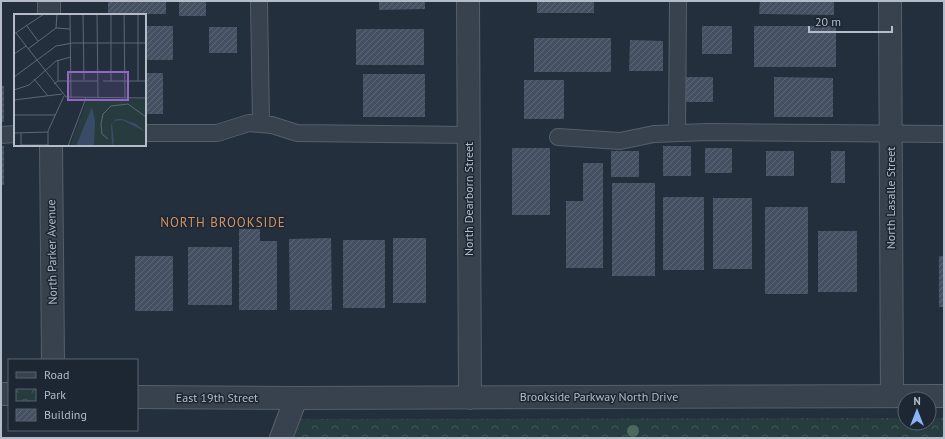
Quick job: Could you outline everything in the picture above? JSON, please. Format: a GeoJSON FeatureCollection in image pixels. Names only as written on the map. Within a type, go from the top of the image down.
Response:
{"type":"FeatureCollection","features":[{"type":"Feature","properties":{"kind":"street"},"geometry":{"type":"LineString","coordinates":[[49,1],[49,14]]}},
{"type":"Feature","properties":{"kind":"street","name":"North Dearborn Street"},"geometry":{"type":"LineString","coordinates":[[468,1],[470,398]]}},
{"type":"Feature","properties":{"kind":"street","name":"North Lasalle Street"},"geometry":{"type":"LineString","coordinates":[[890,1],[892,396]]}},
{"type":"Feature","properties":{"kind":"street","name":"North Parker Avenue"},"geometry":{"type":"LineString","coordinates":[[50,146],[52,359]]}},
{"type":"Feature","properties":{"kind":"street","name":"Brookside Parkway North Drive"},"geometry":{"type":"LineString","coordinates":[[296,398],[944,396]]}},
{"type":"Feature","properties":{"kind":"street","name":"East 19th Street"},"geometry":{"type":"LineString","coordinates":[[138,397],[296,398]]}},
{"type":"Feature","properties":{"kind":"street"},"geometry":{"type":"LineString","coordinates":[[281,438],[296,398]]}},
{"type":"Feature","properties":{"kind":"lane"},"geometry":{"type":"LineString","coordinates":[[259,1],[261,124]]}},
{"type":"Feature","properties":{"kind":"lane"},"geometry":{"type":"LineString","coordinates":[[676,133],[678,1]]}},
{"type":"Feature","properties":{"kind":"lane"},"geometry":{"type":"LineString","coordinates":[[146,133],[217,133],[249,123],[272,125],[297,133],[469,135]]}},
{"type":"Feature","properties":{"kind":"lane"},"geometry":{"type":"LineString","coordinates":[[558,137],[620,141],[654,134],[708,132],[944,134]]}},
{"type":"Feature","properties":{"kind":"lane"},"geometry":{"type":"LineString","coordinates":[[1,134],[14,134]]}},
{"type":"Feature","properties":{"kind":"green space"},"geometry":{"type":"Polygon","coordinates":[[[897,418],[897,431],[937,431],[937,418],[944,418],[944,438],[294,438],[301,419],[897,418]]]}},
{"type":"Feature","properties":{"kind":"building"},"geometry":{"type":"Polygon","coordinates":[[[108,1],[166,1],[166,14],[108,14],[108,1]]]}},
{"type":"Feature","properties":{"kind":"building"},"geometry":{"type":"Polygon","coordinates":[[[179,1],[206,1],[206,16],[179,16],[179,1]]]}},
{"type":"Feature","properties":{"kind":"building"},"geometry":{"type":"Polygon","coordinates":[[[379,1],[425,1],[425,9],[379,10],[379,1]]]}},
{"type":"Feature","properties":{"kind":"building"},"geometry":{"type":"Polygon","coordinates":[[[537,1],[594,1],[594,13],[537,13],[537,1]]]}},
{"type":"Feature","properties":{"kind":"building"},"geometry":{"type":"Polygon","coordinates":[[[760,1],[834,1],[834,15],[759,14],[760,1]]]}},
{"type":"Feature","properties":{"kind":"building"},"geometry":{"type":"Polygon","coordinates":[[[146,26],[173,26],[173,60],[146,60],[146,26]]]}},
{"type":"Feature","properties":{"kind":"building"},"geometry":{"type":"Polygon","coordinates":[[[702,26],[732,26],[732,54],[702,54],[702,26]]]}},
{"type":"Feature","properties":{"kind":"building"},"geometry":{"type":"Polygon","coordinates":[[[754,26],[836,26],[836,67],[754,67],[754,26]]]}},
{"type":"Feature","properties":{"kind":"building"},"geometry":{"type":"Polygon","coordinates":[[[209,27],[237,27],[237,53],[209,53],[209,27]]]}},
{"type":"Feature","properties":{"kind":"building"},"geometry":{"type":"Polygon","coordinates":[[[356,29],[424,29],[424,65],[356,65],[356,29]]]}},
{"type":"Feature","properties":{"kind":"building"},"geometry":{"type":"Polygon","coordinates":[[[534,38],[611,38],[611,72],[534,72],[534,38]]]}},
{"type":"Feature","properties":{"kind":"building"},"geometry":{"type":"Polygon","coordinates":[[[630,40],[663,41],[663,71],[629,71],[630,40]]]}},
{"type":"Feature","properties":{"kind":"building"},"geometry":{"type":"Polygon","coordinates":[[[146,73],[163,73],[163,114],[146,114],[146,73]]]}},
{"type":"Feature","properties":{"kind":"building"},"geometry":{"type":"Polygon","coordinates":[[[363,74],[425,74],[425,117],[363,117],[363,74]]]}},
{"type":"Feature","properties":{"kind":"building"},"geometry":{"type":"Polygon","coordinates":[[[685,77],[713,77],[713,102],[685,102],[685,77]]]}},
{"type":"Feature","properties":{"kind":"building"},"geometry":{"type":"Polygon","coordinates":[[[774,77],[833,78],[833,117],[774,117],[774,77]]]}},
{"type":"Feature","properties":{"kind":"building"},"geometry":{"type":"Polygon","coordinates":[[[524,80],[564,80],[564,119],[524,119],[524,80]]]}},
{"type":"Feature","properties":{"kind":"building"},"geometry":{"type":"Polygon","coordinates":[[[1,86],[4,86],[4,122],[1,122],[1,86]]]}},
{"type":"Feature","properties":{"kind":"building"},"geometry":{"type":"Polygon","coordinates":[[[1,146],[4,146],[4,185],[1,185],[1,146]]]}},
{"type":"Feature","properties":{"kind":"building"},"geometry":{"type":"Polygon","coordinates":[[[663,146],[691,146],[691,176],[663,176],[663,146]]]}},
{"type":"Feature","properties":{"kind":"building"},"geometry":{"type":"Polygon","coordinates":[[[512,148],[550,148],[550,215],[512,215],[512,148]]]}},
{"type":"Feature","properties":{"kind":"building"},"geometry":{"type":"Polygon","coordinates":[[[705,148],[732,148],[732,173],[705,173],[705,148]]]}},
{"type":"Feature","properties":{"kind":"building"},"geometry":{"type":"Polygon","coordinates":[[[611,151],[639,151],[639,177],[611,177],[611,151]]]}},
{"type":"Feature","properties":{"kind":"building"},"geometry":{"type":"Polygon","coordinates":[[[766,151],[794,151],[794,176],[766,176],[766,151]]]}},
{"type":"Feature","properties":{"kind":"building"},"geometry":{"type":"Polygon","coordinates":[[[831,151],[845,151],[845,183],[831,183],[831,151]]]}},
{"type":"Feature","properties":{"kind":"building"},"geometry":{"type":"Polygon","coordinates":[[[583,163],[603,163],[603,268],[566,268],[566,201],[583,201],[583,163]]]}},
{"type":"Feature","properties":{"kind":"building"},"geometry":{"type":"Polygon","coordinates":[[[612,183],[655,183],[655,276],[612,276],[612,183]]]}},
{"type":"Feature","properties":{"kind":"building"},"geometry":{"type":"Polygon","coordinates":[[[663,197],[704,197],[704,270],[663,270],[663,197]]]}},
{"type":"Feature","properties":{"kind":"building"},"geometry":{"type":"Polygon","coordinates":[[[713,198],[752,198],[752,269],[713,269],[713,198]]]}},
{"type":"Feature","properties":{"kind":"building"},"geometry":{"type":"Polygon","coordinates":[[[765,207],[808,207],[808,294],[765,294],[765,207]]]}},
{"type":"Feature","properties":{"kind":"building"},"geometry":{"type":"Polygon","coordinates":[[[239,229],[260,229],[260,241],[277,241],[277,310],[239,310],[239,229]]]}},
{"type":"Feature","properties":{"kind":"building"},"geometry":{"type":"Polygon","coordinates":[[[818,231],[857,231],[857,292],[818,292],[818,231]]]}},
{"type":"Feature","properties":{"kind":"building"},"geometry":{"type":"Polygon","coordinates":[[[331,238],[332,310],[290,310],[289,239],[331,238]]]}},
{"type":"Feature","properties":{"kind":"building"},"geometry":{"type":"Polygon","coordinates":[[[393,238],[426,238],[426,303],[393,303],[393,238]]]}},
{"type":"Feature","properties":{"kind":"building"},"geometry":{"type":"Polygon","coordinates":[[[343,240],[385,240],[385,308],[343,308],[343,240]]]}},
{"type":"Feature","properties":{"kind":"building"},"geometry":{"type":"Polygon","coordinates":[[[188,247],[232,247],[232,305],[188,305],[188,247]]]}},
{"type":"Feature","properties":{"kind":"building"},"geometry":{"type":"Polygon","coordinates":[[[135,256],[173,256],[173,311],[135,311],[135,256]]]}},
{"type":"Feature","properties":{"kind":"building"},"geometry":{"type":"Polygon","coordinates":[[[939,256],[944,256],[944,307],[939,307],[939,256]]]}},
{"type":"Feature","properties":{"kind":"district","name":"NORTH BROOKSIDE"},"geometry":{"type":"Point","coordinates":[223,222]}}]}
